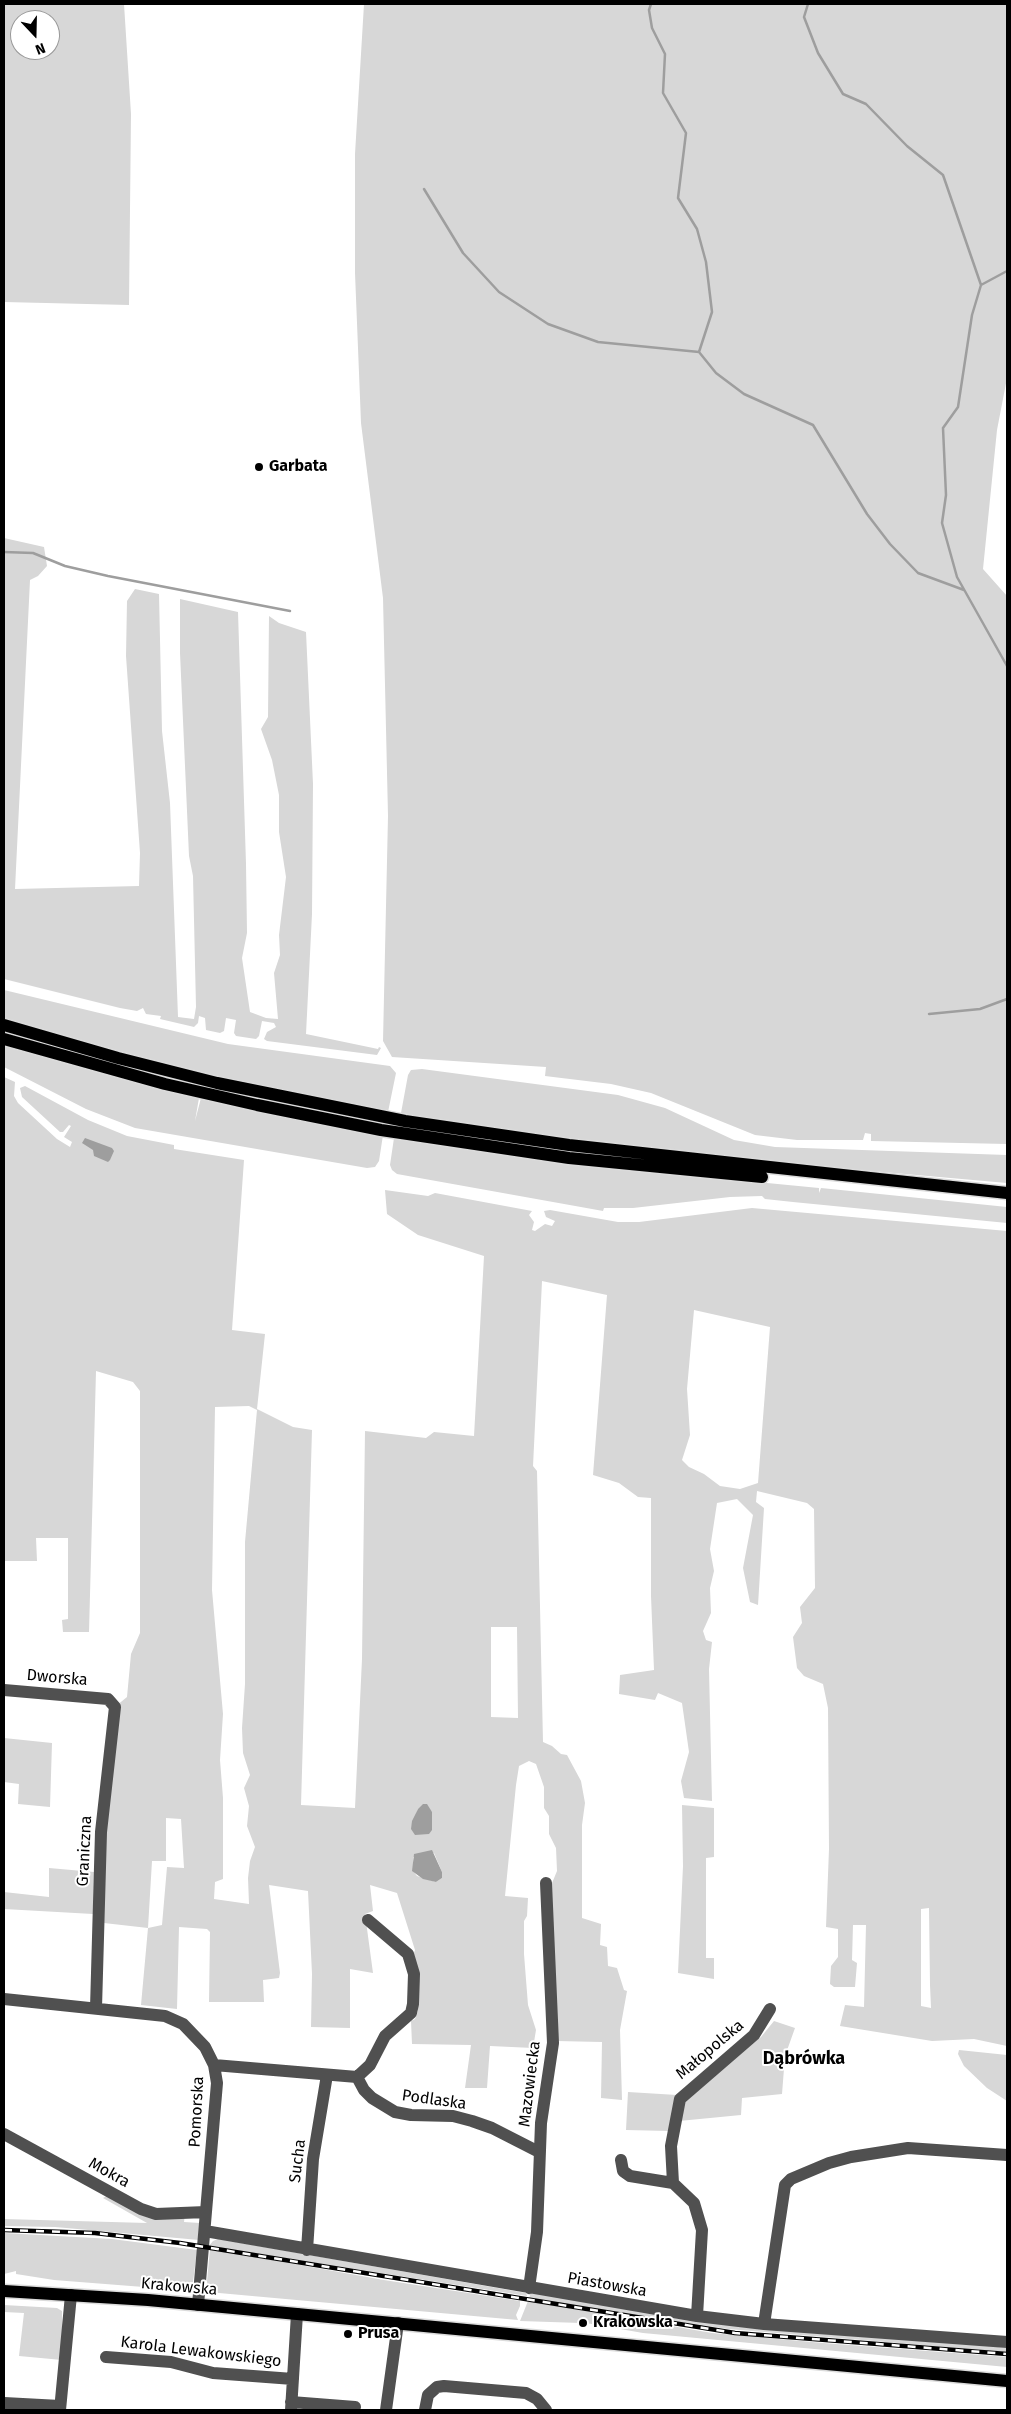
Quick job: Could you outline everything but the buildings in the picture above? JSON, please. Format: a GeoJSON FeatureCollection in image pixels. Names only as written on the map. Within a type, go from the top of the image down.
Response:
{"type":"FeatureCollection","features":[{"type":"Feature","properties":{"kind":"main road"},"geometry":{"type":"LineString","coordinates":[[4,1025],[118,1058],[216,1083],[405,1121],[577,1146],[1007,1193]]}},
{"type":"Feature","properties":{"kind":"main road"},"geometry":{"type":"LineString","coordinates":[[4,1039],[190,1090],[339,1122],[422,1137],[614,1163],[1007,1202]]}},
{"type":"Feature","properties":{"kind":"main road","name":"Krakowska"},"geometry":{"type":"LineString","coordinates":[[4,2291],[198,2305],[398,2323],[1007,2382]]}},
{"type":"Feature","properties":{"kind":"street","name":"Dworska"},"geometry":{"type":"LineString","coordinates":[[4,1690],[108,1699]]}},
{"type":"Feature","properties":{"kind":"street","name":"Graniczna"},"geometry":{"type":"LineString","coordinates":[[96,2008],[101,1832],[115,1712],[115,1707],[108,1699]]}},
{"type":"Feature","properties":{"kind":"street","name":"Mazowiecka"},"geometry":{"type":"LineString","coordinates":[[529,2288],[538,2232],[541,2123],[553,2042],[546,1883]]}},
{"type":"Feature","properties":{"kind":"street"},"geometry":{"type":"LineString","coordinates":[[214,2065],[357,2077],[370,2065],[385,2036],[411,2013],[414,1974],[408,1954],[368,1920]]}},
{"type":"Feature","properties":{"kind":"street","name":"Pomorska"},"geometry":{"type":"LineString","coordinates":[[4,1999],[96,2008],[175,2019],[188,2027],[200,2040],[214,2065],[217,2082],[198,2305]]}},
{"type":"Feature","properties":{"kind":"street","name":"Małopolska"},"geometry":{"type":"LineString","coordinates":[[673,2183],[670,2146],[680,2099],[754,2035],[770,2009]]}},
{"type":"Feature","properties":{"kind":"street","name":"Sucha"},"geometry":{"type":"LineString","coordinates":[[307,2250],[314,2159],[327,2075]]}},
{"type":"Feature","properties":{"kind":"street","name":"Podlaska"},"geometry":{"type":"LineString","coordinates":[[357,2077],[364,2090],[372,2098],[395,2112],[411,2115],[453,2116],[472,2121],[492,2128],[539,2152]]}},
{"type":"Feature","properties":{"kind":"street","name":"Mokra"},"geometry":{"type":"LineString","coordinates":[[4,2134],[141,2209],[156,2214],[206,2212]]}},
{"type":"Feature","properties":{"kind":"street"},"geometry":{"type":"LineString","coordinates":[[764,2324],[784,2185],[791,2179],[851,2157],[908,2148],[1007,2155]]}},
{"type":"Feature","properties":{"kind":"street"},"geometry":{"type":"LineString","coordinates":[[621,2160],[623,2171],[630,2176],[673,2183],[694,2203],[702,2230],[697,2316]]}},
{"type":"Feature","properties":{"kind":"street","name":"Piastowska"},"geometry":{"type":"LineString","coordinates":[[205,2231],[697,2316],[764,2324],[1007,2342]]}},
{"type":"Feature","properties":{"kind":"street"},"geometry":{"type":"LineString","coordinates":[[4,2403],[60,2408],[71,2295]]}},
{"type":"Feature","properties":{"kind":"street"},"geometry":{"type":"LineString","coordinates":[[297,2314],[291,2406],[355,2407]]}},
{"type":"Feature","properties":{"kind":"street"},"geometry":{"type":"LineString","coordinates":[[386,2410],[398,2323]]}},
{"type":"Feature","properties":{"kind":"street","name":"Karola Lewakowskiego"},"geometry":{"type":"LineString","coordinates":[[106,2357],[171,2362],[213,2373],[293,2379]]}},
{"type":"Feature","properties":{"kind":"street"},"geometry":{"type":"LineString","coordinates":[[425,2410],[428,2395],[437,2387],[444,2386],[526,2393],[537,2399],[546,2410]]}},
{"type":"Feature","properties":{"kind":"shaded area"},"geometry":{"type":"Polygon","coordinates":[[[4,4],[124,4],[131,114],[129,305],[4,302],[4,4]]]}},
{"type":"Feature","properties":{"kind":"shaded area"},"geometry":{"type":"Polygon","coordinates":[[[364,4],[1007,4],[1007,378],[997,430],[983,569],[1007,596],[1007,1144],[871,1141],[871,1134],[865,1133],[863,1140],[797,1140],[755,1135],[651,1093],[611,1084],[545,1076],[546,1067],[392,1057],[383,1041],[388,816],[383,598],[361,423],[355,273],[355,154],[364,4]]]}},
{"type":"Feature","properties":{"kind":"shaded area"},"geometry":{"type":"Polygon","coordinates":[[[4,538],[44,547],[47,566],[38,576],[30,580],[15,889],[139,886],[140,853],[126,656],[127,601],[135,589],[159,594],[162,731],[170,803],[178,1017],[194,1019],[196,1007],[193,876],[189,856],[180,653],[180,599],[238,612],[247,933],[242,958],[250,1012],[266,1018],[278,1019],[274,973],[280,955],[279,935],[286,877],[279,832],[279,795],[272,760],[261,729],[268,717],[269,616],[279,623],[306,632],[313,784],[312,914],[306,1034],[378,1049],[379,1047],[381,1048],[377,1055],[267,1041],[264,1039],[267,1032],[276,1027],[274,1023],[262,1021],[259,1036],[256,1039],[236,1036],[234,1033],[236,1020],[226,1018],[224,1031],[220,1033],[206,1030],[205,1018],[199,1016],[198,1023],[194,1027],[160,1019],[161,1016],[146,1014],[143,1008],[137,1011],[120,1008],[4,979],[4,538]]]}},
{"type":"Feature","properties":{"kind":"shaded area"},"geometry":{"type":"Polygon","coordinates":[[[4,990],[228,1044],[390,1066],[396,1073],[388,1112],[191,1071],[4,1019],[4,990]]]}},
{"type":"Feature","properties":{"kind":"shaded area"},"geometry":{"type":"Polygon","coordinates":[[[4,1045],[145,1085],[199,1098],[195,1121],[201,1098],[383,1135],[379,1161],[375,1167],[367,1168],[135,1128],[86,1109],[4,1067],[4,1045]]]}},
{"type":"Feature","properties":{"kind":"shaded area"},"geometry":{"type":"Polygon","coordinates":[[[422,1069],[618,1095],[665,1108],[734,1140],[775,1147],[1007,1155],[1007,1183],[792,1164],[483,1128],[401,1113],[408,1075],[411,1070],[422,1069]]]}},
{"type":"Feature","properties":{"kind":"shaded area"},"geometry":{"type":"Polygon","coordinates":[[[4,1077],[15,1082],[14,1096],[18,1103],[57,1139],[70,1147],[72,1142],[64,1137],[71,1126],[69,1125],[63,1132],[60,1132],[22,1097],[20,1088],[25,1086],[88,1120],[127,1136],[174,1145],[174,1149],[244,1160],[232,1330],[265,1334],[257,1409],[293,1427],[312,1430],[301,1805],[355,1808],[362,1659],[365,1431],[426,1438],[434,1432],[474,1436],[484,1256],[418,1235],[387,1214],[385,1190],[428,1196],[435,1193],[532,1211],[529,1215],[534,1222],[532,1230],[535,1231],[545,1224],[552,1226],[555,1221],[546,1217],[544,1211],[550,1210],[618,1222],[639,1222],[752,1208],[1007,1231],[1007,2046],[974,2039],[932,2041],[840,2026],[845,2005],[864,2007],[866,1925],[853,1925],[852,1960],[857,1963],[855,1987],[834,1987],[830,1984],[831,1966],[838,1957],[838,1929],[826,1927],[829,1849],[828,1708],[823,1684],[804,1676],[797,1668],[793,1637],[802,1623],[800,1607],[815,1588],[814,1509],[807,1503],[757,1491],[756,1502],[764,1508],[758,1605],[750,1602],[743,1568],[753,1515],[737,1499],[717,1503],[710,1549],[714,1571],[710,1588],[711,1613],[703,1631],[706,1640],[712,1642],[709,1669],[712,1801],[684,1798],[681,1781],[689,1752],[682,1703],[658,1693],[655,1700],[619,1694],[620,1675],[654,1670],[651,1596],[651,1498],[638,1497],[619,1483],[593,1475],[607,1295],[542,1281],[533,1466],[537,1471],[543,1742],[552,1746],[561,1754],[567,1755],[581,1781],[585,1803],[582,1825],[582,1918],[601,1924],[600,1945],[607,1947],[608,1966],[617,1968],[624,1990],[627,1991],[620,2030],[622,2100],[601,2098],[602,2042],[556,2041],[550,1888],[557,1871],[556,1848],[549,1834],[549,1816],[544,1808],[544,1787],[536,1764],[529,1761],[519,1766],[505,1896],[528,1898],[527,1916],[524,1921],[524,1954],[528,2005],[536,2030],[533,2048],[490,2046],[487,2088],[465,2088],[471,2045],[412,2044],[411,2021],[415,2019],[418,2011],[413,1956],[415,1950],[397,1893],[370,1885],[373,1911],[365,1914],[373,1973],[350,1969],[350,2028],[311,2027],[312,1974],[308,1891],[269,1885],[280,1973],[279,1978],[263,1980],[264,2002],[209,2002],[210,1932],[207,1929],[179,1927],[177,2009],[141,2005],[148,1928],[104,1923],[105,1813],[116,1706],[127,1697],[131,1654],[140,1633],[140,1391],[133,1382],[96,1371],[89,1632],[63,1632],[62,1620],[68,1619],[68,1538],[36,1538],[37,1561],[4,1561],[4,1077]],[[694,1310],[687,1389],[690,1435],[682,1460],[689,1467],[704,1474],[720,1486],[740,1489],[758,1483],[770,1327],[694,1310]],[[249,1406],[215,1407],[212,1590],[223,1714],[220,1760],[223,1798],[223,1879],[215,1882],[214,1899],[249,1904],[248,1878],[250,1861],[255,1847],[247,1826],[249,1806],[244,1788],[250,1775],[243,1753],[242,1728],[245,1684],[245,1542],[257,1410],[249,1406]],[[491,1627],[491,1717],[518,1718],[517,1627],[491,1627]],[[418,1809],[416,1814],[432,1826],[432,1812],[418,1809]],[[166,1818],[166,1861],[152,1861],[148,1928],[162,1925],[167,1867],[184,1868],[181,1819],[166,1818]],[[434,1853],[413,1857],[413,1871],[417,1876],[436,1882],[442,1878],[442,1872],[434,1853]],[[929,1908],[921,1909],[921,2006],[931,2008],[929,1908]]]}},
{"type":"Feature","properties":{"kind":"shaded area"},"geometry":{"type":"Polygon","coordinates":[[[85,1138],[112,1148],[114,1151],[110,1160],[108,1162],[94,1156],[93,1150],[82,1143],[85,1138]]]}},
{"type":"Feature","properties":{"kind":"shaded area"},"geometry":{"type":"Polygon","coordinates":[[[394,1138],[560,1163],[819,1188],[819,1193],[821,1188],[1007,1207],[1007,1223],[765,1199],[762,1196],[730,1197],[633,1208],[604,1208],[603,1211],[397,1174],[390,1165],[394,1138]]]}},
{"type":"Feature","properties":{"kind":"shaded area"},"geometry":{"type":"Polygon","coordinates":[[[4,1738],[52,1743],[50,1807],[18,1804],[19,1784],[4,1782],[4,1738]]]}},
{"type":"Feature","properties":{"kind":"shaded area"},"geometry":{"type":"Polygon","coordinates":[[[423,1804],[427,1804],[432,1812],[432,1830],[429,1834],[415,1835],[411,1829],[412,1821],[423,1804]]]}},
{"type":"Feature","properties":{"kind":"shaded area"},"geometry":{"type":"Polygon","coordinates":[[[682,1805],[714,1808],[714,1857],[706,1858],[706,1958],[714,1958],[714,1979],[678,1973],[683,1866],[682,1805]]]}},
{"type":"Feature","properties":{"kind":"shaded area"},"geometry":{"type":"Polygon","coordinates":[[[432,1850],[442,1872],[442,1878],[436,1882],[423,1879],[412,1871],[414,1854],[432,1850]]]}},
{"type":"Feature","properties":{"kind":"shaded area"},"geometry":{"type":"Polygon","coordinates":[[[49,1868],[94,1872],[93,1914],[4,1909],[4,1892],[49,1897],[49,1868]]]}},
{"type":"Feature","properties":{"kind":"shaded area"},"geometry":{"type":"Polygon","coordinates":[[[774,2021],[795,2028],[785,2056],[782,2094],[742,2098],[741,2115],[679,2121],[683,2099],[761,2037],[774,2021]]]}},
{"type":"Feature","properties":{"kind":"shaded area"},"geometry":{"type":"Polygon","coordinates":[[[959,2050],[1007,2055],[1007,2101],[987,2088],[964,2066],[958,2054],[959,2050]]]}},
{"type":"Feature","properties":{"kind":"shaded area"},"geometry":{"type":"Polygon","coordinates":[[[628,2092],[677,2095],[669,2131],[626,2130],[628,2092]]]}},
{"type":"Feature","properties":{"kind":"shaded area"},"geometry":{"type":"Polygon","coordinates":[[[110,2194],[149,2216],[185,2214],[184,2222],[200,2223],[199,2240],[55,2227],[4,2226],[4,2219],[147,2223],[103,2198],[110,2194]]]}},
{"type":"Feature","properties":{"kind":"shaded area"},"geometry":{"type":"Polygon","coordinates":[[[4,2233],[112,2239],[197,2250],[193,2282],[190,2282],[188,2288],[182,2290],[54,2280],[16,2274],[16,2271],[4,2274],[4,2233]]]}},
{"type":"Feature","properties":{"kind":"shaded area"},"geometry":{"type":"Polygon","coordinates":[[[218,2239],[526,2293],[527,2296],[209,2246],[218,2239]]]}},
{"type":"Feature","properties":{"kind":"shaded area"},"geometry":{"type":"Polygon","coordinates":[[[210,2249],[384,2280],[520,2301],[516,2315],[518,2320],[208,2292],[207,2281],[210,2249]]]}},
{"type":"Feature","properties":{"kind":"shaded area"},"geometry":{"type":"Polygon","coordinates":[[[527,2294],[1006,2348],[1007,2352],[728,2329],[529,2299],[530,2295],[527,2294]]]}},
{"type":"Feature","properties":{"kind":"shaded area"},"geometry":{"type":"Polygon","coordinates":[[[528,2301],[712,2333],[1007,2357],[1007,2367],[643,2333],[586,2323],[586,2318],[582,2317],[581,2323],[520,2321],[528,2301]]]}},
{"type":"Feature","properties":{"kind":"shaded area"},"geometry":{"type":"Polygon","coordinates":[[[4,2305],[57,2308],[62,2311],[62,2360],[19,2356],[24,2313],[4,2312],[4,2305]]]}},
{"type":"Feature","properties":{"kind":"waterway"},"geometry":{"type":"LineString","coordinates":[[651,4],[649,10],[652,28],[665,54],[663,93],[686,133],[678,198],[697,229],[706,262],[712,312],[699,352],[716,373],[744,394],[813,425],[867,514],[890,544],[918,573],[964,590]]}},
{"type":"Feature","properties":{"kind":"waterway"},"geometry":{"type":"LineString","coordinates":[[808,4],[804,17],[818,53],[843,94],[866,104],[907,146],[943,175],[981,285]]}},
{"type":"Feature","properties":{"kind":"waterway"},"geometry":{"type":"LineString","coordinates":[[424,189],[463,253],[499,292],[548,324],[598,342],[699,352]]}},
{"type":"Feature","properties":{"kind":"waterway"},"geometry":{"type":"LineString","coordinates":[[1007,271],[981,285],[972,315],[958,407],[943,428],[946,495],[942,523],[957,577],[1007,666]]}},
{"type":"Feature","properties":{"kind":"waterway"},"geometry":{"type":"LineString","coordinates":[[4,552],[33,553],[65,566],[108,576],[290,611]]}},
{"type":"Feature","properties":{"kind":"waterway"},"geometry":{"type":"LineString","coordinates":[[929,1014],[980,1009],[1007,999]]}},
{"type":"Feature","properties":{"kind":"railway"},"geometry":{"type":"LineString","coordinates":[[4,2230],[95,2233],[180,2243],[735,2333],[1007,2354]]}},
{"type":"Feature","properties":{"kind":"place","name":"Garbata"},"geometry":{"type":"Point","coordinates":[259,467]}},
{"type":"Feature","properties":{"kind":"place","name":"Krakowska"},"geometry":{"type":"Point","coordinates":[583,2323]}},
{"type":"Feature","properties":{"kind":"place","name":"Prusa"},"geometry":{"type":"Point","coordinates":[348,2334]}},
{"type":"Feature","properties":{"kind":"district","name":"Dąbrówka"},"geometry":{"type":"Point","coordinates":[804,2059]}}]}
